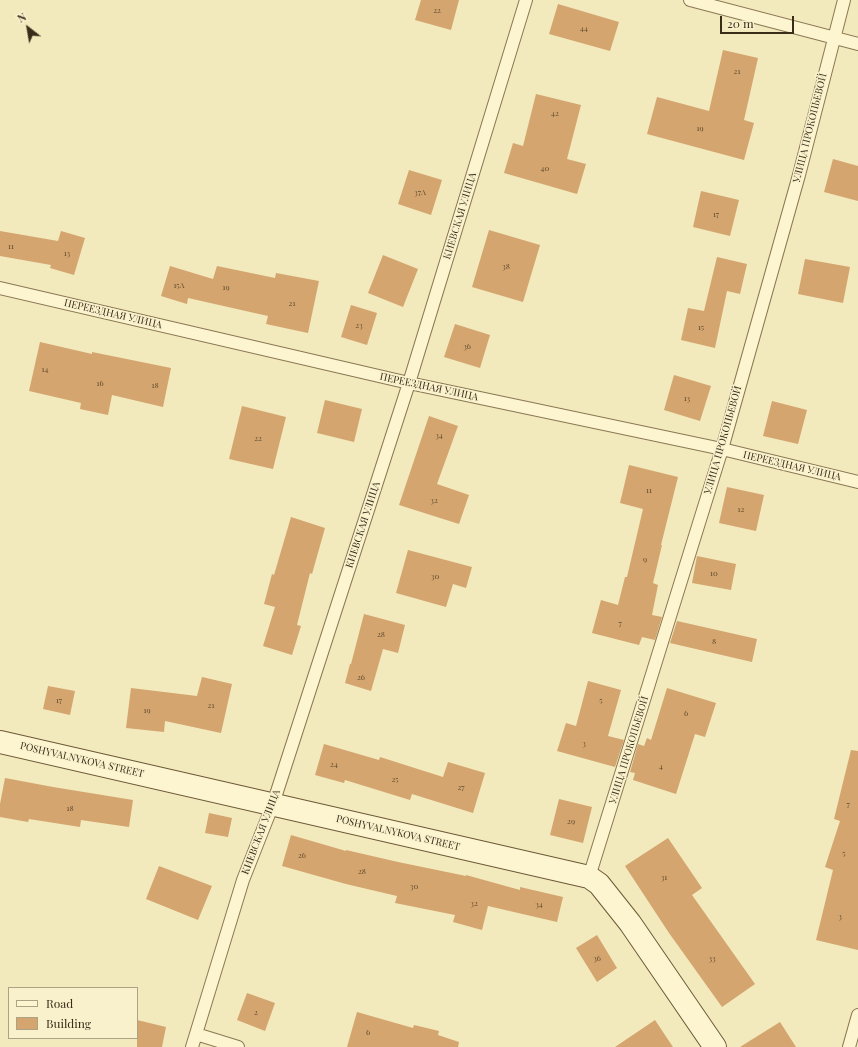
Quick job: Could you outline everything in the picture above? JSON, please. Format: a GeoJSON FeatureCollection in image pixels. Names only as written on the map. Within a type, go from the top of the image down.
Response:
{"type":"FeatureCollection","features":[{"type":"Feature","properties":{"kind":"main road","name":"POSHYVALNYKOVA STREET"},"geometry":{"type":"LineString","coordinates":[[0,742],[589,877],[599,884],[630,923],[715,1047]]}},
{"type":"Feature","properties":{"kind":"lane","name":"КИЕВСКАЯ УЛИЦА"},"geometry":{"type":"LineString","coordinates":[[192,1047],[243,880],[273,804],[409,383],[526,0]]}},
{"type":"Feature","properties":{"kind":"lane"},"geometry":{"type":"LineString","coordinates":[[690,0],[858,44]]}},
{"type":"Feature","properties":{"kind":"lane","name":"УЛИЦА ПРОКОПЬЕВОЙ"},"geometry":{"type":"LineString","coordinates":[[589,877],[722,449],[799,175],[844,0]]}},
{"type":"Feature","properties":{"kind":"lane","name":"ПЕРЕЕЗДНАЯ УЛИЦА"},"geometry":{"type":"LineString","coordinates":[[0,288],[409,383],[722,449],[858,482]]}},
{"type":"Feature","properties":{"kind":"lane"},"geometry":{"type":"LineString","coordinates":[[849,1047],[858,1015]]}},
{"type":"Feature","properties":{"kind":"lane"},"geometry":{"type":"LineString","coordinates":[[196,1034],[238,1047]]}},
{"type":"Feature","properties":{"kind":"building"},"geometry":{"type":"Polygon","coordinates":[[[421,0],[459,0],[451,30],[415,20],[421,0]]]}},
{"type":"Feature","properties":{"kind":"building"},"geometry":{"type":"Polygon","coordinates":[[[558,4],[619,22],[610,51],[549,34],[558,4]]]}},
{"type":"Feature","properties":{"kind":"building"},"geometry":{"type":"Polygon","coordinates":[[[723,50],[758,58],[744,120],[754,123],[744,160],[647,134],[657,97],[709,111],[723,50]]]}},
{"type":"Feature","properties":{"kind":"building"},"geometry":{"type":"Polygon","coordinates":[[[536,94],[581,105],[567,159],[586,164],[577,194],[504,173],[513,143],[523,146],[536,94]]]}},
{"type":"Feature","properties":{"kind":"building"},"geometry":{"type":"Polygon","coordinates":[[[833,159],[858,166],[858,201],[824,192],[833,159]]]}},
{"type":"Feature","properties":{"kind":"building"},"geometry":{"type":"Polygon","coordinates":[[[409,170],[442,180],[431,215],[398,204],[409,170]]]}},
{"type":"Feature","properties":{"kind":"building"},"geometry":{"type":"Polygon","coordinates":[[[701,191],[739,200],[730,236],[693,227],[701,191]]]}},
{"type":"Feature","properties":{"kind":"building"},"geometry":{"type":"Polygon","coordinates":[[[489,230],[540,245],[523,302],[472,287],[489,230]]]}},
{"type":"Feature","properties":{"kind":"building"},"geometry":{"type":"Polygon","coordinates":[[[0,231],[58,241],[61,231],[85,238],[74,275],[50,268],[51,265],[0,256],[0,231]]]}},
{"type":"Feature","properties":{"kind":"building"},"geometry":{"type":"Polygon","coordinates":[[[383,255],[418,269],[403,307],[368,293],[383,255]]]}},
{"type":"Feature","properties":{"kind":"building"},"geometry":{"type":"Polygon","coordinates":[[[717,257],[747,264],[740,294],[727,291],[715,348],[681,340],[688,308],[704,311],[717,257]]]}},
{"type":"Feature","properties":{"kind":"building"},"geometry":{"type":"Polygon","coordinates":[[[805,259],[850,267],[843,303],[798,294],[805,259]]]}},
{"type":"Feature","properties":{"kind":"building"},"geometry":{"type":"Polygon","coordinates":[[[170,266],[213,279],[217,266],[275,278],[276,273],[319,281],[308,333],[266,324],[268,316],[188,298],[187,304],[161,296],[170,266]]]}},
{"type":"Feature","properties":{"kind":"building"},"geometry":{"type":"Polygon","coordinates":[[[351,305],[377,313],[367,345],[341,337],[351,305]]]}},
{"type":"Feature","properties":{"kind":"building"},"geometry":{"type":"Polygon","coordinates":[[[455,324],[490,335],[480,368],[444,357],[455,324]]]}},
{"type":"Feature","properties":{"kind":"building"},"geometry":{"type":"Polygon","coordinates":[[[40,342],[92,354],[92,352],[171,368],[163,407],[112,395],[108,415],[80,409],[81,403],[29,391],[40,342]]]}},
{"type":"Feature","properties":{"kind":"building"},"geometry":{"type":"Polygon","coordinates":[[[674,375],[711,386],[700,421],[664,410],[674,375]]]}},
{"type":"Feature","properties":{"kind":"building"},"geometry":{"type":"Polygon","coordinates":[[[325,400],[362,409],[354,442],[317,433],[325,400]]]}},
{"type":"Feature","properties":{"kind":"building"},"geometry":{"type":"Polygon","coordinates":[[[772,401],[807,410],[798,444],[763,436],[772,401]]]}},
{"type":"Feature","properties":{"kind":"building"},"geometry":{"type":"Polygon","coordinates":[[[242,406],[286,417],[273,469],[229,459],[242,406]]]}},
{"type":"Feature","properties":{"kind":"building"},"geometry":{"type":"Polygon","coordinates":[[[429,416],[458,426],[437,484],[469,495],[459,524],[399,505],[429,416]]]}},
{"type":"Feature","properties":{"kind":"building"},"geometry":{"type":"Polygon","coordinates":[[[629,465],[678,477],[653,583],[658,585],[652,615],[662,617],[655,640],[642,637],[639,645],[592,633],[601,600],[618,605],[625,577],[627,577],[643,509],[620,503],[629,465]]]}},
{"type":"Feature","properties":{"kind":"building"},"geometry":{"type":"Polygon","coordinates":[[[727,487],[764,495],[756,531],[719,523],[727,487]]]}},
{"type":"Feature","properties":{"kind":"building"},"geometry":{"type":"Polygon","coordinates":[[[291,517],[325,528],[312,574],[310,573],[297,625],[301,626],[292,655],[263,646],[275,607],[264,604],[272,574],[274,575],[291,517]]]}},
{"type":"Feature","properties":{"kind":"building"},"geometry":{"type":"Polygon","coordinates":[[[408,550],[472,567],[466,588],[453,584],[446,607],[396,593],[408,550]]]}},
{"type":"Feature","properties":{"kind":"building"},"geometry":{"type":"Polygon","coordinates":[[[697,556],[736,564],[731,590],[692,583],[697,556]]]}},
{"type":"Feature","properties":{"kind":"building"},"geometry":{"type":"Polygon","coordinates":[[[364,614],[405,625],[398,653],[383,649],[371,691],[345,683],[364,614]]]}},
{"type":"Feature","properties":{"kind":"building"},"geometry":{"type":"Polygon","coordinates":[[[677,621],[757,639],[752,662],[670,643],[677,621]]]}},
{"type":"Feature","properties":{"kind":"building"},"geometry":{"type":"Polygon","coordinates":[[[202,677],[232,684],[221,733],[165,721],[164,732],[126,728],[131,688],[197,696],[202,677]]]}},
{"type":"Feature","properties":{"kind":"building"},"geometry":{"type":"Polygon","coordinates":[[[588,681],[621,690],[608,736],[624,740],[615,767],[557,751],[566,723],[576,726],[588,681]]]}},
{"type":"Feature","properties":{"kind":"building"},"geometry":{"type":"Polygon","coordinates":[[[48,686],[75,691],[70,715],[43,709],[48,686]]]}},
{"type":"Feature","properties":{"kind":"building"},"geometry":{"type":"Polygon","coordinates":[[[667,688],[716,703],[705,737],[695,734],[676,794],[633,780],[635,773],[630,772],[638,744],[644,746],[647,738],[651,740],[667,688]]]}},
{"type":"Feature","properties":{"kind":"building"},"geometry":{"type":"Polygon","coordinates":[[[324,744],[379,760],[380,757],[443,777],[448,762],[485,773],[473,813],[412,794],[410,800],[345,780],[344,783],[315,775],[324,744]]]}},
{"type":"Feature","properties":{"kind":"building"},"geometry":{"type":"Polygon","coordinates":[[[851,750],[858,751],[858,950],[816,940],[833,870],[825,867],[840,821],[834,819],[851,750]]]}},
{"type":"Feature","properties":{"kind":"building"},"geometry":{"type":"Polygon","coordinates":[[[5,778],[133,800],[129,827],[81,820],[80,827],[29,819],[28,822],[0,817],[0,804],[5,778]]]}},
{"type":"Feature","properties":{"kind":"building"},"geometry":{"type":"Polygon","coordinates":[[[559,799],[592,807],[583,843],[550,835],[559,799]]]}},
{"type":"Feature","properties":{"kind":"building"},"geometry":{"type":"Polygon","coordinates":[[[209,813],[232,818],[228,837],[205,833],[209,813]]]}},
{"type":"Feature","properties":{"kind":"building"},"geometry":{"type":"Polygon","coordinates":[[[291,835],[346,851],[466,875],[520,890],[520,887],[563,897],[557,922],[488,906],[482,930],[453,922],[455,915],[395,903],[397,896],[346,884],[282,866],[291,835]]]}},
{"type":"Feature","properties":{"kind":"building"},"geometry":{"type":"Polygon","coordinates":[[[668,838],[702,888],[692,895],[755,984],[722,1007],[669,933],[625,866],[668,838]]]}},
{"type":"Feature","properties":{"kind":"building"},"geometry":{"type":"Polygon","coordinates":[[[159,866],[212,886],[198,920],[146,899],[159,866]]]}},
{"type":"Feature","properties":{"kind":"building"},"geometry":{"type":"Polygon","coordinates":[[[597,935],[617,968],[597,982],[576,948],[597,935]]]}},
{"type":"Feature","properties":{"kind":"building"},"geometry":{"type":"Polygon","coordinates":[[[247,993],[275,1003],[265,1031],[237,1020],[247,993]]]}},
{"type":"Feature","properties":{"kind":"building"},"geometry":{"type":"Polygon","coordinates":[[[357,1012],[413,1028],[414,1025],[439,1031],[438,1035],[459,1042],[458,1047],[347,1047],[357,1012]]]}},
{"type":"Feature","properties":{"kind":"building"},"geometry":{"type":"Polygon","coordinates":[[[138,1020],[166,1027],[162,1047],[137,1047],[138,1020]]]}},
{"type":"Feature","properties":{"kind":"building"},"geometry":{"type":"Polygon","coordinates":[[[655,1020],[673,1047],[615,1047],[655,1020]]]}},
{"type":"Feature","properties":{"kind":"building"},"geometry":{"type":"Polygon","coordinates":[[[780,1022],[796,1047],[740,1047],[780,1022]]]}}]}
